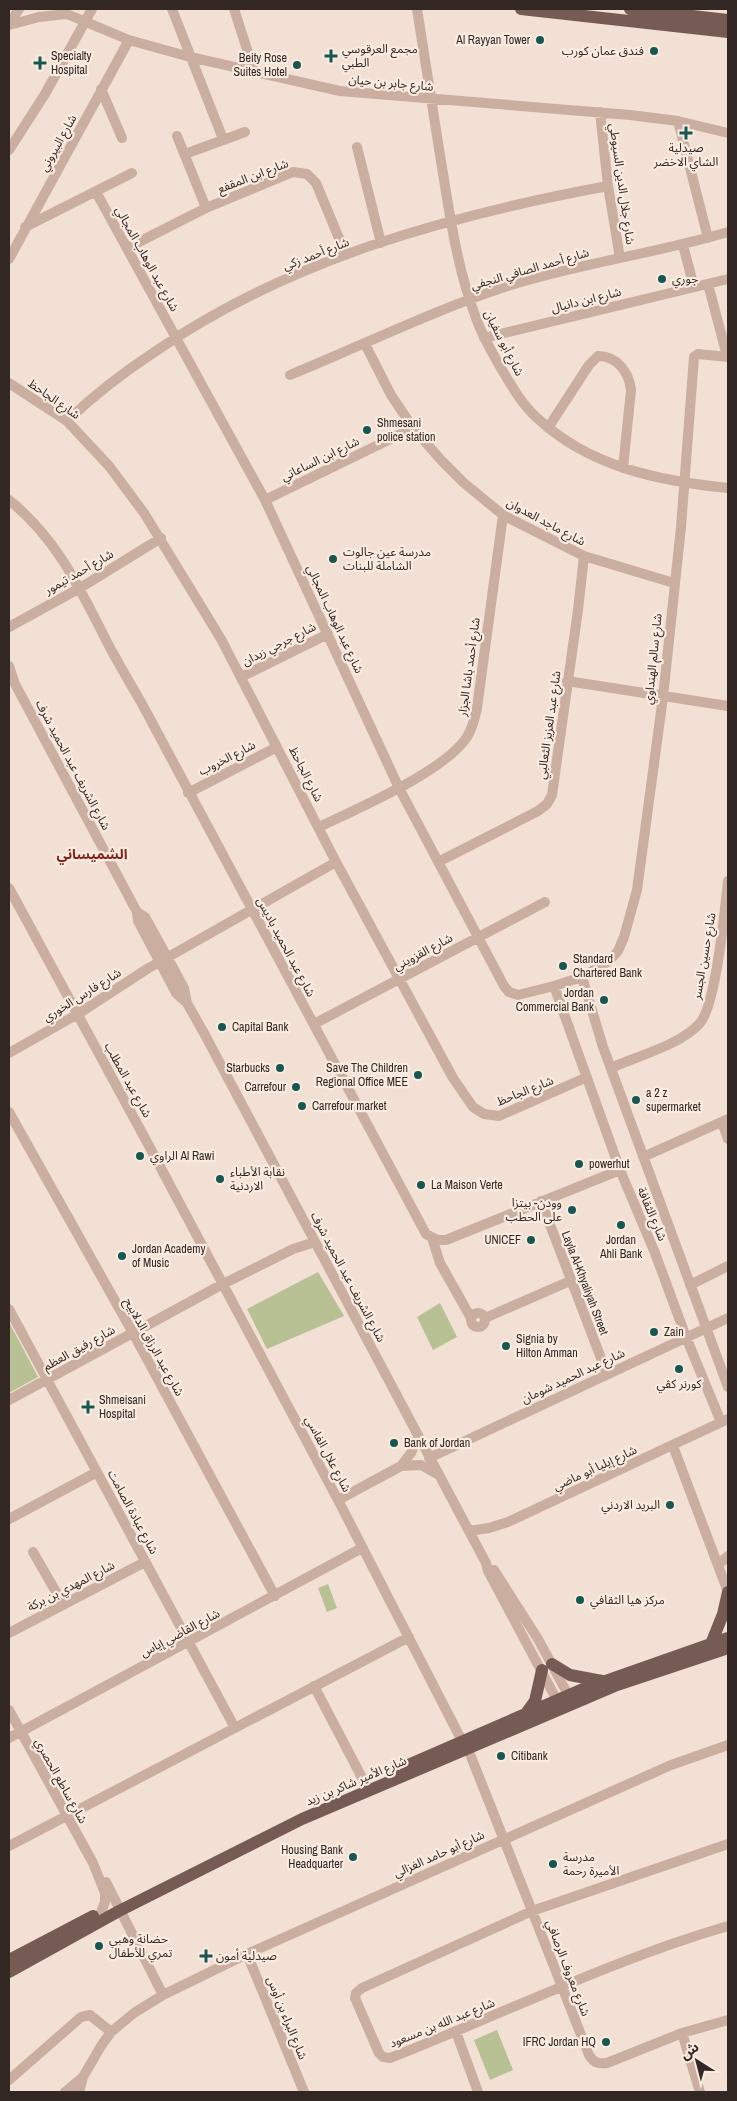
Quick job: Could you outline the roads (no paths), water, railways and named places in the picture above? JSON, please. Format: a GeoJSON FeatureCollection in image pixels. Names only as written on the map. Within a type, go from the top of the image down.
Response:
{"type":"FeatureCollection","features":[{"type":"Feature","properties":{"kind":"main road"},"geometry":{"type":"LineString","coordinates":[[521,9],[728,32]]}},
{"type":"Feature","properties":{"kind":"main road"},"geometry":{"type":"LineString","coordinates":[[630,9],[728,20]]}},
{"type":"Feature","properties":{"kind":"main road"},"geometry":{"type":"LineString","coordinates":[[710,1644],[723,1614],[728,1592]]}},
{"type":"Feature","properties":{"kind":"main road","name":"شارع الأمير شاكر بن زيد"},"geometry":{"type":"LineString","coordinates":[[9,1972],[118,1908],[299,1813],[368,1787],[565,1702],[604,1681],[728,1638]]}},
{"type":"Feature","properties":{"kind":"main road","name":"شارع الأمير شاكر بن زيد"},"geometry":{"type":"LineString","coordinates":[[465,1745],[527,1712],[565,1702],[728,1648]]}},
{"type":"Feature","properties":{"kind":"main road"},"geometry":{"type":"LineString","coordinates":[[527,1712],[535,1701],[547,1667],[588,1680],[604,1681]]}},
{"type":"Feature","properties":{"kind":"main road","name":"شارع الأمير شاكر بن زيد"},"geometry":{"type":"LineString","coordinates":[[9,1960],[101,1912],[118,1908]]}},
{"type":"Feature","properties":{"kind":"street"},"geometry":{"type":"LineString","coordinates":[[9,24],[18,9]]}},
{"type":"Feature","properties":{"kind":"street"},"geometry":{"type":"LineString","coordinates":[[9,150],[45,94],[92,9]]}},
{"type":"Feature","properties":{"kind":"street"},"geometry":{"type":"LineString","coordinates":[[172,9],[223,139]]}},
{"type":"Feature","properties":{"kind":"street"},"geometry":{"type":"LineString","coordinates":[[234,9],[254,71]]}},
{"type":"Feature","properties":{"kind":"street","name":"شارع أبو سفيان"},"geometry":{"type":"LineString","coordinates":[[417,9],[451,223],[469,300],[484,338],[515,392],[526,407],[548,428],[583,450],[639,474],[683,483],[728,488]]}},
{"type":"Feature","properties":{"kind":"street"},"geometry":{"type":"LineString","coordinates":[[9,24],[65,12]]}},
{"type":"Feature","properties":{"kind":"street","name":"شارع جابر بن حيان"},"geometry":{"type":"LineString","coordinates":[[65,12],[129,40],[190,57],[340,91],[600,112],[678,121],[728,133]]}},
{"type":"Feature","properties":{"kind":"street","name":"شارع البيروني"},"geometry":{"type":"LineString","coordinates":[[9,259],[129,40]]}},
{"type":"Feature","properties":{"kind":"street"},"geometry":{"type":"LineString","coordinates":[[101,89],[122,138]]}},
{"type":"Feature","properties":{"kind":"street","name":"شارع جلال الدين السيوطي"},"geometry":{"type":"LineString","coordinates":[[600,112],[608,186],[620,258]]}},
{"type":"Feature","properties":{"kind":"street"},"geometry":{"type":"LineString","coordinates":[[678,121],[708,238]]}},
{"type":"Feature","properties":{"kind":"street"},"geometry":{"type":"LineString","coordinates":[[185,154],[245,132]]}},
{"type":"Feature","properties":{"kind":"street"},"geometry":{"type":"LineString","coordinates":[[177,136],[206,208]]}},
{"type":"Feature","properties":{"kind":"street"},"geometry":{"type":"LineString","coordinates":[[357,147],[381,243]]}},
{"type":"Feature","properties":{"kind":"street"},"geometry":{"type":"LineString","coordinates":[[25,228],[132,172]]}},
{"type":"Feature","properties":{"kind":"street","name":"شارع ابن المقفع"},"geometry":{"type":"LineString","coordinates":[[127,248],[206,208],[287,174],[304,172],[316,183],[346,254]]}},
{"type":"Feature","properties":{"kind":"street","name":"شارع أحمد زكي"},"geometry":{"type":"LineString","coordinates":[[68,421],[115,378],[176,336],[256,292],[301,271],[381,243],[533,200],[608,186]]}},
{"type":"Feature","properties":{"kind":"street","name":"شارع عبد الوهاب المجالي"},"geometry":{"type":"LineString","coordinates":[[96,192],[265,500],[399,788],[504,986],[509,992],[518,995],[582,977]]}},
{"type":"Feature","properties":{"kind":"street","name":"شارع أحمد الصافي النجفي"},"geometry":{"type":"LineString","coordinates":[[290,375],[469,300],[554,273],[683,245],[728,232]]}},
{"type":"Feature","properties":{"kind":"street"},"geometry":{"type":"LineString","coordinates":[[683,245],[694,287]]}},
{"type":"Feature","properties":{"kind":"street","name":"شارع ابن دانيال"},"geometry":{"type":"LineString","coordinates":[[484,338],[728,279]]}},
{"type":"Feature","properties":{"kind":"street"},"geometry":{"type":"LineString","coordinates":[[708,284],[728,356]]}},
{"type":"Feature","properties":{"kind":"street","name":"شارع ماجد العدوان"},"geometry":{"type":"LineString","coordinates":[[365,344],[391,395],[413,428],[440,460],[464,483],[503,515],[584,556],[674,583]]}},
{"type":"Feature","properties":{"kind":"street","name":"شارع سالم الهنداوي"},"geometry":{"type":"LineString","coordinates":[[582,977],[609,961],[618,951],[624,937],[636,890],[663,697],[681,527],[694,357],[698,354],[728,356]]}},
{"type":"Feature","properties":{"kind":"street"},"geometry":{"type":"LineString","coordinates":[[548,428],[589,365],[598,356],[606,356],[614,360],[624,370],[630,380],[631,390],[623,468]]}},
{"type":"Feature","properties":{"kind":"street","name":"شارع الجاحظ"},"geometry":{"type":"LineString","coordinates":[[9,383],[68,421],[109,466],[161,538],[241,677],[336,862],[453,1078],[471,1105],[479,1112],[500,1116],[586,1078]]}},
{"type":"Feature","properties":{"kind":"street","name":"شارع ابن الساعاتي"},"geometry":{"type":"LineString","coordinates":[[265,500],[413,428]]}},
{"type":"Feature","properties":{"kind":"street","name":"شارع عبد الحميد باديس"},"geometry":{"type":"LineString","coordinates":[[9,500],[28,517],[54,547],[80,588],[106,640],[314,1024],[421,1227],[432,1238]]}},
{"type":"Feature","properties":{"kind":"street","name":"شارع أحمد باشا الجزار"},"geometry":{"type":"LineString","coordinates":[[319,828],[399,788],[451,754],[467,737],[474,722],[503,515]]}},
{"type":"Feature","properties":{"kind":"street","name":"شارع أحمد تيمور"},"geometry":{"type":"LineString","coordinates":[[11,625],[80,588],[161,538]]}},
{"type":"Feature","properties":{"kind":"street","name":"شارع عبد العزيز الثعالبي"},"geometry":{"type":"LineString","coordinates":[[438,862],[538,811],[547,804],[552,795],[584,556]]}},
{"type":"Feature","properties":{"kind":"street","name":"شارع جرجي زيدان"},"geometry":{"type":"LineString","coordinates":[[241,677],[328,634]]}},
{"type":"Feature","properties":{"kind":"street","name":"شارع الشريف عبد الحميد شرف"},"geometry":{"type":"LineString","coordinates":[[9,666],[12,681],[137,912],[148,922],[163,960],[186,992],[187,1003],[486,1563],[488,1571],[547,1667],[565,1702]]}},
{"type":"Feature","properties":{"kind":"street"},"geometry":{"type":"LineString","coordinates":[[567,681],[728,706]]}},
{"type":"Feature","properties":{"kind":"street","name":"شارع الخروب"},"geometry":{"type":"LineString","coordinates":[[188,792],[277,746]]}},
{"type":"Feature","properties":{"kind":"street","name":"شارع فارس الخوري"},"geometry":{"type":"LineString","coordinates":[[9,1053],[78,1014],[163,960],[336,862]]}},
{"type":"Feature","properties":{"kind":"street","name":"شارع حسين الجسر"},"geometry":{"type":"LineString","coordinates":[[611,1068],[682,1037],[701,1022],[710,999],[724,944],[728,881]]}},
{"type":"Feature","properties":{"kind":"street","name":"شارع عبد المطلب"},"geometry":{"type":"LineString","coordinates":[[9,888],[223,1284]]}},
{"type":"Feature","properties":{"kind":"street","name":"شارع القزويني"},"geometry":{"type":"LineString","coordinates":[[314,1024],[545,902]]}},
{"type":"Feature","properties":{"kind":"street","name":"شارع الثقافة"},"geometry":{"type":"LineString","coordinates":[[582,977],[611,1068],[728,1388]]}},
{"type":"Feature","properties":{"kind":"street","name":"شارع الثقافة"},"geometry":{"type":"LineString","coordinates":[[554,986],[620,1170],[655,1252],[686,1337],[725,1421]]}},
{"type":"Feature","properties":{"kind":"street","name":"شارع عبد الرزاق الدلابيح"},"geometry":{"type":"LineString","coordinates":[[9,1112],[133,1333],[275,1596]]}},
{"type":"Feature","properties":{"kind":"street"},"geometry":{"type":"LineString","coordinates":[[643,1157],[725,1121],[728,1139]]}},
{"type":"Feature","properties":{"kind":"street"},"geometry":{"type":"LineString","coordinates":[[432,1238],[446,1240],[620,1170]]}},
{"type":"Feature","properties":{"kind":"street","name":"Layla Al-Khyaliyah Street"},"geometry":{"type":"LineString","coordinates":[[541,1201],[607,1374]]}},
{"type":"Feature","properties":{"kind":"street","name":"شارع رفيق العظم"},"geometry":{"type":"LineString","coordinates":[[293,1249],[308,1229]]}},
{"type":"Feature","properties":{"kind":"street"},"geometry":{"type":"LineString","coordinates":[[432,1238],[440,1263],[471,1318],[474,1313],[480,1313],[485,1318],[570,1281]]}},
{"type":"Feature","properties":{"kind":"street","name":"شارع رفيق العظم"},"geometry":{"type":"LineString","coordinates":[[9,1400],[223,1284],[293,1249],[315,1242]]}},
{"type":"Feature","properties":{"kind":"street"},"geometry":{"type":"LineString","coordinates":[[690,1284],[728,1266]]}},
{"type":"Feature","properties":{"kind":"street","name":"شارع علال الفاسي"},"geometry":{"type":"LineString","coordinates":[[223,1284],[465,1745]]}},
{"type":"Feature","properties":{"kind":"street","name":"شارع عبادة الصامت"},"geometry":{"type":"LineString","coordinates":[[9,1309],[235,1728]]}},
{"type":"Feature","properties":{"kind":"street","name":"شارع عبد الحميد شومان"},"geometry":{"type":"LineString","coordinates":[[429,1458],[728,1318]]}},
{"type":"Feature","properties":{"kind":"street","name":"شارع إيليا أبو ماضي"},"geometry":{"type":"LineString","coordinates":[[469,1531],[489,1528],[508,1522],[725,1421]]}},
{"type":"Feature","properties":{"kind":"street"},"geometry":{"type":"LineString","coordinates":[[338,1500],[400,1466],[411,1453],[418,1437]]}},
{"type":"Feature","properties":{"kind":"street"},"geometry":{"type":"LineString","coordinates":[[673,1446],[728,1592]]}},
{"type":"Feature","properties":{"kind":"street"},"geometry":{"type":"LineString","coordinates":[[400,1466],[421,1465],[437,1474]]}},
{"type":"Feature","properties":{"kind":"street"},"geometry":{"type":"LineString","coordinates":[[9,1519],[97,1472]]}},
{"type":"Feature","properties":{"kind":"street","name":"شارع القاضي إياس"},"geometry":{"type":"LineString","coordinates":[[9,1738],[362,1548]]}},
{"type":"Feature","properties":{"kind":"street"},"geometry":{"type":"LineString","coordinates":[[33,1552],[63,1604]]}},
{"type":"Feature","properties":{"kind":"street"},"geometry":{"type":"LineString","coordinates":[[718,1565],[728,1556]]}},
{"type":"Feature","properties":{"kind":"street","name":"شارع المهدي بن بركة"},"geometry":{"type":"LineString","coordinates":[[9,1632],[145,1562]]}},
{"type":"Feature","properties":{"kind":"street"},"geometry":{"type":"LineString","coordinates":[[9,1846],[408,1637]]}},
{"type":"Feature","properties":{"kind":"street"},"geometry":{"type":"LineString","coordinates":[[314,1686],[368,1787]]}},
{"type":"Feature","properties":{"kind":"street","name":"شارع ساطع الحصري"},"geometry":{"type":"LineString","coordinates":[[9,1710],[92,1863],[105,1893],[105,1902],[101,1912]]}},
{"type":"Feature","properties":{"kind":"street","name":"شارع معروف الرصافي"},"geometry":{"type":"LineString","coordinates":[[465,1745],[589,2056],[598,2064],[607,2063],[682,2034],[728,2020]]}},
{"type":"Feature","properties":{"kind":"street","name":"شارع أبو حامد الغزالي"},"geometry":{"type":"LineString","coordinates":[[83,2077],[111,2032],[134,2013],[163,1995],[247,1954],[671,1765],[728,1745]]}},
{"type":"Feature","properties":{"kind":"street"},"geometry":{"type":"LineString","coordinates":[[532,1911],[728,1844]]}},
{"type":"Feature","properties":{"kind":"street","name":"شارع ساطع الحصري"},"geometry":{"type":"LineString","coordinates":[[92,1863],[107,1883],[163,1995]]}},
{"type":"Feature","properties":{"kind":"street","name":"شارع عبد الله بن مسعود"},"geometry":{"type":"LineString","coordinates":[[532,1911],[362,1988],[356,1993],[355,1998],[366,2026],[383,2057],[390,2058],[456,2032],[561,1986],[646,1952],[728,1926]]}},
{"type":"Feature","properties":{"kind":"street","name":"شارع البراء بن أوس"},"geometry":{"type":"LineString","coordinates":[[247,1954],[304,2092]]}},
{"type":"Feature","properties":{"kind":"street"},"geometry":{"type":"LineString","coordinates":[[9,2080],[80,2017],[90,2015],[111,2032]]}},
{"type":"Feature","properties":{"kind":"street"},"geometry":{"type":"LineString","coordinates":[[456,2032],[478,2092]]}},
{"type":"Feature","properties":{"kind":"street"},"geometry":{"type":"LineString","coordinates":[[682,2034],[700,2092]]}},
{"type":"Feature","properties":{"kind":"street"},"geometry":{"type":"LineString","coordinates":[[65,2092],[83,2077]]}},
{"type":"Feature","properties":{"kind":"street"},"geometry":{"type":"LineString","coordinates":[[80,2092],[83,2077]]}},
{"type":"Feature","properties":{"kind":"place","name":"Al Rayyan Tower"},"geometry":{"type":"Point","coordinates":[540,40]}},
{"type":"Feature","properties":{"kind":"place","name":"فندق عمان كورب"},"geometry":{"type":"Point","coordinates":[654,51]}},
{"type":"Feature","properties":{"kind":"place","name":"مجمع العرقوسي الطبي"},"geometry":{"type":"Point","coordinates":[331,56]}},
{"type":"Feature","properties":{"kind":"place","name":"Specialty Hospital"},"geometry":{"type":"Point","coordinates":[40,63]}},
{"type":"Feature","properties":{"kind":"place","name":"Beity Rose Suites Hotel"},"geometry":{"type":"Point","coordinates":[297,65]}},
{"type":"Feature","properties":{"kind":"place","name":"صيدلية الشاي الاخضر"},"geometry":{"type":"Point","coordinates":[686,133]}},
{"type":"Feature","properties":{"kind":"place","name":"جوري"},"geometry":{"type":"Point","coordinates":[662,279]}},
{"type":"Feature","properties":{"kind":"place","name":"Shmesani police station"},"geometry":{"type":"Point","coordinates":[367,430]}},
{"type":"Feature","properties":{"kind":"place","name":"مدرسة عين جالوت الشاملة للبنات"},"geometry":{"type":"Point","coordinates":[333,559]}},
{"type":"Feature","properties":{"kind":"place","name":"Standard Chartered Bank"},"geometry":{"type":"Point","coordinates":[563,966]}},
{"type":"Feature","properties":{"kind":"place","name":"Jordan Commercial Bank"},"geometry":{"type":"Point","coordinates":[604,1000]}},
{"type":"Feature","properties":{"kind":"place","name":"Capital Bank"},"geometry":{"type":"Point","coordinates":[222,1027]}},
{"type":"Feature","properties":{"kind":"place","name":"Starbucks"},"geometry":{"type":"Point","coordinates":[280,1068]}},
{"type":"Feature","properties":{"kind":"place","name":"Save The Children Regional Office MEE"},"geometry":{"type":"Point","coordinates":[418,1075]}},
{"type":"Feature","properties":{"kind":"place","name":"Carrefour"},"geometry":{"type":"Point","coordinates":[296,1087]}},
{"type":"Feature","properties":{"kind":"place","name":"a 2 z supermarket"},"geometry":{"type":"Point","coordinates":[636,1100]}},
{"type":"Feature","properties":{"kind":"place","name":"Carrefour market"},"geometry":{"type":"Point","coordinates":[302,1106]}},
{"type":"Feature","properties":{"kind":"place","name":"الراوي Al Rawi"},"geometry":{"type":"Point","coordinates":[140,1156]}},
{"type":"Feature","properties":{"kind":"place","name":"powerhut"},"geometry":{"type":"Point","coordinates":[579,1164]}},
{"type":"Feature","properties":{"kind":"place","name":"نقابة الأطباء الاردنية"},"geometry":{"type":"Point","coordinates":[220,1179]}},
{"type":"Feature","properties":{"kind":"place","name":"La Maison Verte"},"geometry":{"type":"Point","coordinates":[421,1185]}},
{"type":"Feature","properties":{"kind":"place","name":"وودن- بيتزا على الحطب"},"geometry":{"type":"Point","coordinates":[572,1210]}},
{"type":"Feature","properties":{"kind":"place","name":"Jordan Ahli Bank"},"geometry":{"type":"Point","coordinates":[621,1225]}},
{"type":"Feature","properties":{"kind":"place","name":"UNICEF"},"geometry":{"type":"Point","coordinates":[531,1240]}},
{"type":"Feature","properties":{"kind":"place","name":"Jordan Academy of Music"},"geometry":{"type":"Point","coordinates":[122,1256]}},
{"type":"Feature","properties":{"kind":"place","name":"Zain"},"geometry":{"type":"Point","coordinates":[654,1332]}},
{"type":"Feature","properties":{"kind":"place","name":"Signia by Hilton Amman"},"geometry":{"type":"Point","coordinates":[506,1346]}},
{"type":"Feature","properties":{"kind":"place","name":"كورنر كڤي"},"geometry":{"type":"Point","coordinates":[679,1369]}},
{"type":"Feature","properties":{"kind":"place","name":"Shmeisani Hospital"},"geometry":{"type":"Point","coordinates":[88,1407]}},
{"type":"Feature","properties":{"kind":"place","name":"Bank of Jordan"},"geometry":{"type":"Point","coordinates":[394,1443]}},
{"type":"Feature","properties":{"kind":"place","name":"البريد الاردني"},"geometry":{"type":"Point","coordinates":[670,1505]}},
{"type":"Feature","properties":{"kind":"place","name":"مركز هيا الثقافي"},"geometry":{"type":"Point","coordinates":[580,1600]}},
{"type":"Feature","properties":{"kind":"place","name":"Citibank"},"geometry":{"type":"Point","coordinates":[501,1756]}},
{"type":"Feature","properties":{"kind":"place","name":"Housing Bank Headquarter"},"geometry":{"type":"Point","coordinates":[353,1857]}},
{"type":"Feature","properties":{"kind":"place","name":"مدرسة الأميرة رحمة"},"geometry":{"type":"Point","coordinates":[553,1864]}},
{"type":"Feature","properties":{"kind":"place","name":"حضانة وهبي تمري للأطفال"},"geometry":{"type":"Point","coordinates":[99,1946]}},
{"type":"Feature","properties":{"kind":"place","name":"صيدلية أمون"},"geometry":{"type":"Point","coordinates":[206,1956]}},
{"type":"Feature","properties":{"kind":"place","name":"IFRC Jordan HQ"},"geometry":{"type":"Point","coordinates":[606,2042]}},
{"type":"Feature","properties":{"kind":"district","name":"الشميساني"},"geometry":{"type":"Point","coordinates":[92,854]}}]}
